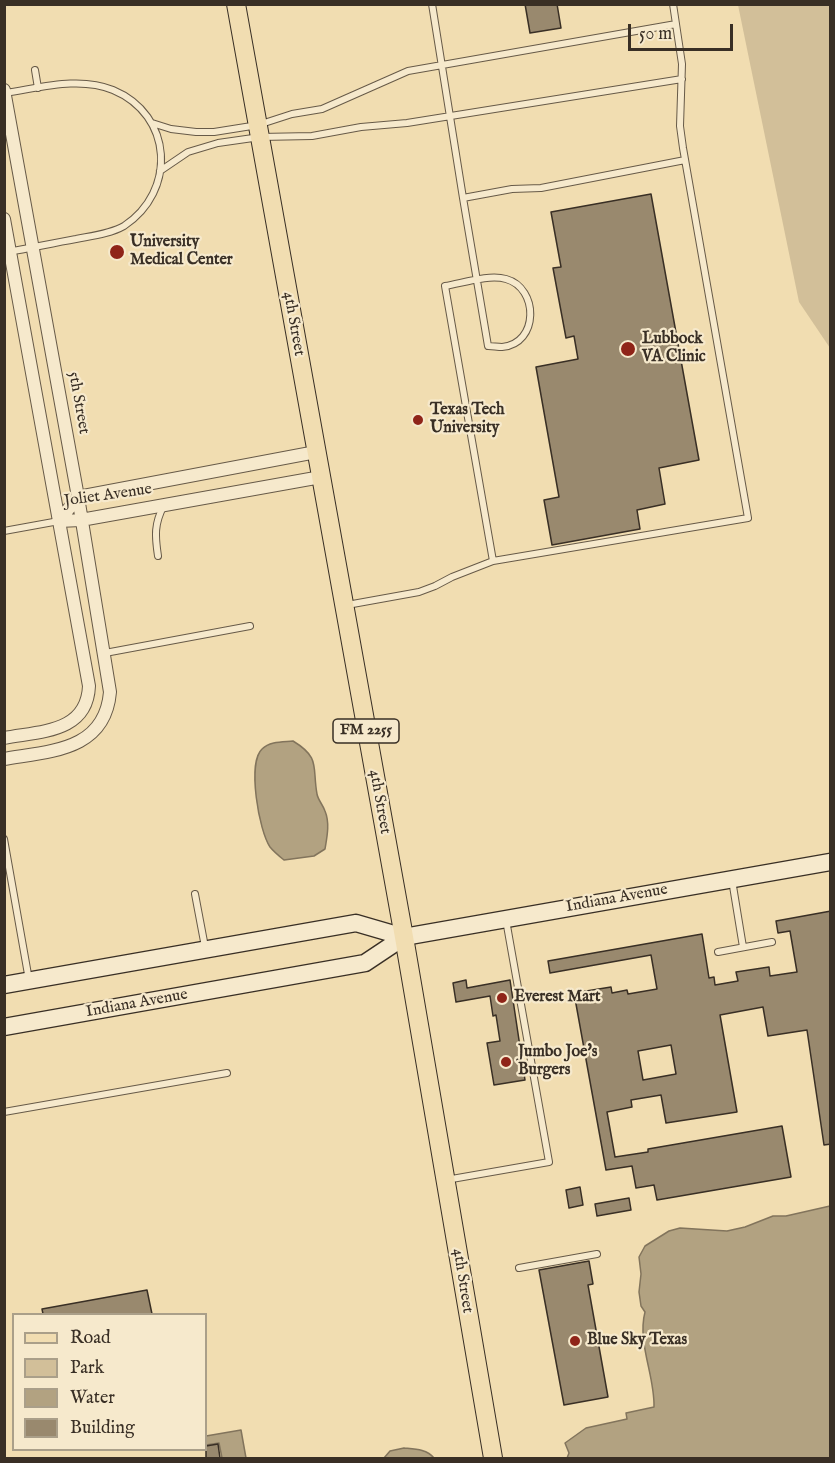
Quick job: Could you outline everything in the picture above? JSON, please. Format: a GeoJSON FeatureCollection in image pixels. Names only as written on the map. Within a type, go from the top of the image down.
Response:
{"type":"FeatureCollection","features":[{"type":"Feature","properties":{"kind":"main road","name":"4th Street"},"geometry":{"type":"LineString","coordinates":[[236,4],[404,937],[493,1458]]}},
{"type":"Feature","properties":{"kind":"street","name":"5th Street"},"geometry":{"type":"LineString","coordinates":[[4,759],[72,746],[83,741],[101,722],[108,708],[110,692],[78,497],[5,92]]}},
{"type":"Feature","properties":{"kind":"street"},"geometry":{"type":"LineString","coordinates":[[4,219],[7,252],[88,686],[87,701],[82,713],[74,720],[62,726],[4,738]]}},
{"type":"Feature","properties":{"kind":"street","name":"Joliet Avenue"},"geometry":{"type":"LineString","coordinates":[[59,521],[78,497],[316,452]]}},
{"type":"Feature","properties":{"kind":"street","name":"Joliet Avenue"},"geometry":{"type":"LineString","coordinates":[[59,521],[81,520],[321,477]]}},
{"type":"Feature","properties":{"kind":"street","name":"Indiana Avenue"},"geometry":{"type":"LineString","coordinates":[[4,1027],[365,963],[404,937],[831,861]]}},
{"type":"Feature","properties":{"kind":"street","name":"Indiana Avenue"},"geometry":{"type":"LineString","coordinates":[[4,985],[356,923],[404,937]]}},
{"type":"Feature","properties":{"kind":"lane"},"geometry":{"type":"LineString","coordinates":[[432,4],[449,117],[477,280],[488,346],[503,347],[516,343],[526,333],[531,321],[528,298],[519,285],[506,279],[477,280],[445,286],[493,561]]}},
{"type":"Feature","properties":{"kind":"lane"},"geometry":{"type":"LineString","coordinates":[[344,606],[419,592],[493,561],[748,518],[680,126],[682,79],[673,4]]}},
{"type":"Feature","properties":{"kind":"lane"},"geometry":{"type":"LineString","coordinates":[[160,171],[188,152],[259,131],[292,114],[322,109],[408,71],[676,24]]}},
{"type":"Feature","properties":{"kind":"lane"},"geometry":{"type":"LineString","coordinates":[[35,70],[38,88]]}},
{"type":"Feature","properties":{"kind":"lane"},"geometry":{"type":"LineString","coordinates":[[152,123],[171,129],[196,132],[259,131],[312,136],[361,127],[449,117],[682,79]]}},
{"type":"Feature","properties":{"kind":"lane"},"geometry":{"type":"LineString","coordinates":[[5,92],[70,83],[94,85],[113,90],[131,100],[152,123],[161,147],[158,180],[149,199],[137,216],[122,227],[104,234],[7,252]]}},
{"type":"Feature","properties":{"kind":"lane"},"geometry":{"type":"LineString","coordinates":[[463,198],[513,189],[541,188],[685,160]]}},
{"type":"Feature","properties":{"kind":"lane"},"geometry":{"type":"LineString","coordinates":[[158,556],[154,529],[164,505]]}},
{"type":"Feature","properties":{"kind":"lane"},"geometry":{"type":"LineString","coordinates":[[4,531],[59,521]]}},
{"type":"Feature","properties":{"kind":"lane"},"geometry":{"type":"LineString","coordinates":[[105,652],[250,626]]}},
{"type":"Feature","properties":{"kind":"lane"},"geometry":{"type":"LineString","coordinates":[[4,839],[29,980]]}},
{"type":"Feature","properties":{"kind":"lane"},"geometry":{"type":"LineString","coordinates":[[732,879],[743,947]]}},
{"type":"Feature","properties":{"kind":"lane"},"geometry":{"type":"LineString","coordinates":[[195,894],[205,949]]}},
{"type":"Feature","properties":{"kind":"lane"},"geometry":{"type":"LineString","coordinates":[[446,1180],[549,1162],[506,919]]}},
{"type":"Feature","properties":{"kind":"lane"},"geometry":{"type":"LineString","coordinates":[[718,952],[772,942]]}},
{"type":"Feature","properties":{"kind":"lane"},"geometry":{"type":"LineString","coordinates":[[4,1112],[227,1072]]}},
{"type":"Feature","properties":{"kind":"lane"},"geometry":{"type":"LineString","coordinates":[[519,1268],[597,1254]]}},
{"type":"Feature","properties":{"kind":"green space"},"geometry":{"type":"Polygon","coordinates":[[[738,5],[830,5],[830,348],[799,302],[738,5]]]}},
{"type":"Feature","properties":{"kind":"water"},"geometry":{"type":"Polygon","coordinates":[[[293,741],[312,758],[317,794],[327,816],[328,830],[325,849],[314,856],[284,860],[270,847],[262,827],[256,797],[255,768],[258,757],[265,746],[277,742],[293,741]]]}},
{"type":"Feature","properties":{"kind":"water"},"geometry":{"type":"Polygon","coordinates":[[[830,1206],[830,1458],[567,1458],[569,1453],[565,1443],[586,1428],[627,1419],[626,1413],[654,1407],[654,1395],[643,1336],[645,1312],[641,1306],[639,1292],[641,1274],[639,1257],[645,1246],[669,1231],[680,1228],[727,1231],[773,1216],[786,1216],[830,1206]]]}},
{"type":"Feature","properties":{"kind":"water"},"geometry":{"type":"Polygon","coordinates":[[[241,1430],[246,1458],[222,1458],[219,1443],[207,1445],[207,1436],[241,1430]]]}},
{"type":"Feature","properties":{"kind":"water"},"geometry":{"type":"Polygon","coordinates":[[[404,1448],[424,1451],[434,1458],[384,1458],[390,1451],[404,1448]]]}},
{"type":"Feature","properties":{"kind":"building"},"geometry":{"type":"Polygon","coordinates":[[[525,4],[557,4],[561,28],[530,33],[525,4]]]}},
{"type":"Feature","properties":{"kind":"building","name":"Lubbock VA Clinic"},"geometry":{"type":"Polygon","coordinates":[[[651,194],[699,460],[659,468],[665,504],[637,510],[640,529],[552,545],[544,500],[559,497],[536,367],[578,359],[574,336],[566,338],[553,268],[561,267],[551,212],[651,194]]]}},
{"type":"Feature","properties":{"kind":"building"},"geometry":{"type":"Polygon","coordinates":[[[831,911],[831,1144],[824,1145],[807,1030],[768,1036],[763,1007],[720,1015],[737,1112],[666,1123],[661,1095],[631,1100],[632,1107],[607,1112],[615,1157],[648,1152],[648,1149],[782,1126],[791,1177],[657,1200],[654,1185],[636,1188],[632,1166],[606,1170],[574,993],[611,987],[612,993],[627,990],[628,994],[657,989],[651,955],[550,973],[548,961],[702,934],[709,978],[714,977],[715,985],[738,981],[736,972],[769,967],[770,976],[797,972],[790,931],[778,933],[776,921],[831,911]],[[671,1045],[638,1051],[643,1080],[676,1074],[671,1045]]]}},
{"type":"Feature","properties":{"kind":"building"},"geometry":{"type":"Polygon","coordinates":[[[466,980],[467,988],[510,980],[525,1080],[494,1085],[487,1043],[500,1041],[496,1015],[493,1016],[490,996],[456,1002],[453,983],[466,980]]]}},
{"type":"Feature","properties":{"kind":"building"},"geometry":{"type":"Polygon","coordinates":[[[580,1187],[583,1205],[569,1208],[566,1190],[580,1187]]]}},
{"type":"Feature","properties":{"kind":"building"},"geometry":{"type":"Polygon","coordinates":[[[629,1198],[631,1210],[597,1216],[595,1204],[629,1198]]]}},
{"type":"Feature","properties":{"kind":"building","name":"Blue Sky Texas"},"geometry":{"type":"Polygon","coordinates":[[[589,1261],[593,1284],[588,1285],[608,1397],[564,1405],[539,1270],[589,1261]]]}},
{"type":"Feature","properties":{"kind":"building"},"geometry":{"type":"Polygon","coordinates":[[[147,1290],[152,1313],[43,1313],[42,1309],[147,1290]]]}},
{"type":"Feature","properties":{"kind":"building"},"geometry":{"type":"Polygon","coordinates":[[[218,1444],[220,1458],[206,1458],[207,1446],[218,1444]]]}},
{"type":"Feature","properties":{"kind":"place","name":"University Medical Center"},"geometry":{"type":"Point","coordinates":[117,252]}},
{"type":"Feature","properties":{"kind":"place","name":"Lubbock VA Clinic"},"geometry":{"type":"Point","coordinates":[628,349]}},
{"type":"Feature","properties":{"kind":"place","name":"Texas Tech University"},"geometry":{"type":"Point","coordinates":[418,420]}},
{"type":"Feature","properties":{"kind":"place","name":"Everest Mart"},"geometry":{"type":"Point","coordinates":[502,998]}},
{"type":"Feature","properties":{"kind":"place","name":"Jumbo Joe's Burgers"},"geometry":{"type":"Point","coordinates":[506,1062]}},
{"type":"Feature","properties":{"kind":"place","name":"Blue Sky Texas"},"geometry":{"type":"Point","coordinates":[575,1341]}}]}
